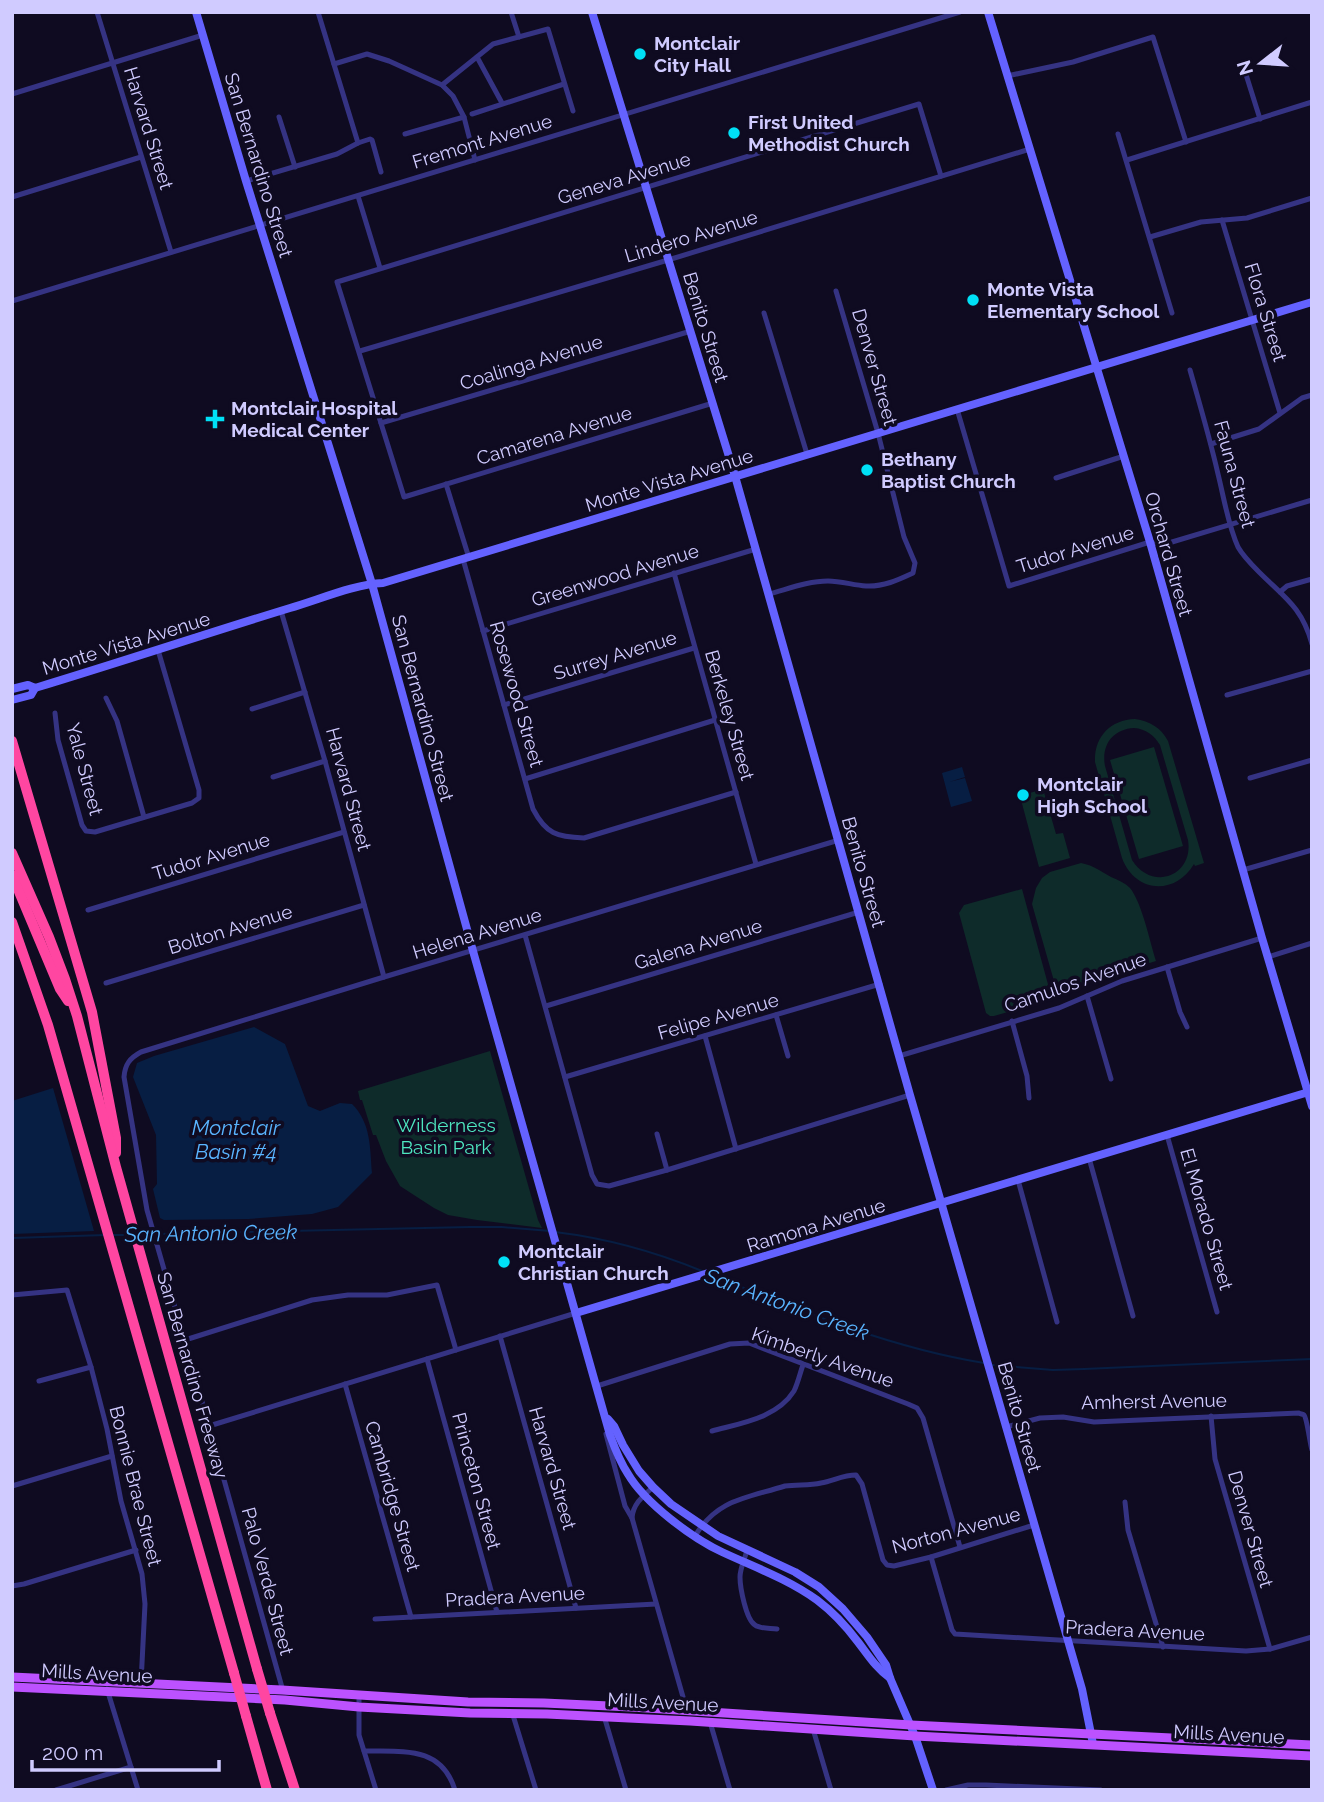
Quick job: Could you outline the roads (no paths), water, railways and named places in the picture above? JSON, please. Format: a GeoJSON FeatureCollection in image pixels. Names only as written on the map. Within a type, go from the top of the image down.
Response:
{"type":"FeatureCollection","features":[{"type":"Feature","properties":{"kind":"highway"},"geometry":{"type":"LineString","coordinates":[[12,741],[96,1029],[116,1138],[116,1167]]}},
{"type":"Feature","properties":{"kind":"highway","name":"San Bernardino Freeway"},"geometry":{"type":"LineString","coordinates":[[12,853],[50,937],[77,1016],[116,1167],[257,1669],[295,1790]]}},
{"type":"Feature","properties":{"kind":"highway"},"geometry":{"type":"LineString","coordinates":[[12,875],[60,989],[77,1016]]}},
{"type":"Feature","properties":{"kind":"highway"},"geometry":{"type":"LineString","coordinates":[[12,922],[48,1025],[267,1790]]}},
{"type":"Feature","properties":{"kind":"highway"},"geometry":{"type":"LineString","coordinates":[[12,943],[26,962]]}},
{"type":"Feature","properties":{"kind":"main road","name":"San Bernardino Street"},"geometry":{"type":"LineString","coordinates":[[196,12],[372,583],[473,951],[618,1457],[629,1477],[645,1495],[695,1536],[722,1552],[790,1583],[817,1600],[840,1620],[878,1670],[890,1678]]}},
{"type":"Feature","properties":{"kind":"main road","name":"Benito Street"},"geometry":{"type":"LineString","coordinates":[[592,12],[735,476],[1082,1689],[1093,1744]]}},
{"type":"Feature","properties":{"kind":"main road","name":"Orchard Street"},"geometry":{"type":"LineString","coordinates":[[988,12],[1150,542],[1312,1106]]}},
{"type":"Feature","properties":{"kind":"main road","name":"Monte Vista Avenue"},"geometry":{"type":"LineString","coordinates":[[12,689],[28,685],[35,688],[372,583],[383,583],[466,559],[1312,302]]}},
{"type":"Feature","properties":{"kind":"main road","name":"Monte Vista Avenue"},"geometry":{"type":"LineString","coordinates":[[12,700],[31,695],[35,688]]}},
{"type":"Feature","properties":{"kind":"main road","name":"Ramona Avenue"},"geometry":{"type":"LineString","coordinates":[[576,1313],[1310,1092]]}},
{"type":"Feature","properties":{"kind":"main road","name":"San Bernardino Street"},"geometry":{"type":"LineString","coordinates":[[606,1417],[614,1426],[639,1471],[671,1504],[718,1536],[795,1572],[819,1587],[843,1609],[886,1665],[911,1725],[933,1790]]}},
{"type":"Feature","properties":{"kind":"main road","name":"Mills Avenue"},"geometry":{"type":"LineString","coordinates":[[12,1677],[107,1687]]}},
{"type":"Feature","properties":{"kind":"main road","name":"Mills Avenue"},"geometry":{"type":"LineString","coordinates":[[12,1687],[141,1688],[603,1706],[1312,1745]]}},
{"type":"Feature","properties":{"kind":"main road","name":"Mills Avenue"},"geometry":{"type":"LineString","coordinates":[[284,1695],[359,1707],[710,1722],[915,1736],[1312,1756]]}},
{"type":"Feature","properties":{"kind":"street","name":"Harvard Street"},"geometry":{"type":"LineString","coordinates":[[97,12],[171,252]]}},
{"type":"Feature","properties":{"kind":"street"},"geometry":{"type":"LineString","coordinates":[[318,12],[358,143]]}},
{"type":"Feature","properties":{"kind":"street"},"geometry":{"type":"LineString","coordinates":[[511,12],[519,37]]}},
{"type":"Feature","properties":{"kind":"street","name":"Fremont Avenue"},"geometry":{"type":"LineString","coordinates":[[12,301],[960,12]]}},
{"type":"Feature","properties":{"kind":"street"},"geometry":{"type":"LineString","coordinates":[[442,85],[493,44],[548,29],[573,111]]}},
{"type":"Feature","properties":{"kind":"street"},"geometry":{"type":"LineString","coordinates":[[12,94],[203,35]]}},
{"type":"Feature","properties":{"kind":"street"},"geometry":{"type":"LineString","coordinates":[[1007,76],[1073,62],[1153,37],[1185,142]]}},
{"type":"Feature","properties":{"kind":"street"},"geometry":{"type":"LineString","coordinates":[[334,64],[367,54],[442,85],[453,96],[464,117],[475,160]]}},
{"type":"Feature","properties":{"kind":"street"},"geometry":{"type":"LineString","coordinates":[[477,57],[502,103]]}},
{"type":"Feature","properties":{"kind":"street"},"geometry":{"type":"LineString","coordinates":[[1243,65],[1260,119]]}},
{"type":"Feature","properties":{"kind":"street"},"geometry":{"type":"LineString","coordinates":[[472,114],[564,83]]}},
{"type":"Feature","properties":{"kind":"street"},"geometry":{"type":"LineString","coordinates":[[1127,160],[1312,102]]}},
{"type":"Feature","properties":{"kind":"street","name":"Geneva Avenue"},"geometry":{"type":"LineString","coordinates":[[360,351],[337,282],[919,104],[942,176]]}},
{"type":"Feature","properties":{"kind":"street"},"geometry":{"type":"LineString","coordinates":[[279,117],[295,167]]}},
{"type":"Feature","properties":{"kind":"street"},"geometry":{"type":"LineString","coordinates":[[405,134],[464,117]]}},
{"type":"Feature","properties":{"kind":"street"},"geometry":{"type":"LineString","coordinates":[[1118,134],[1172,313]]}},
{"type":"Feature","properties":{"kind":"street"},"geometry":{"type":"LineString","coordinates":[[246,181],[337,154],[370,139],[381,172]]}},
{"type":"Feature","properties":{"kind":"street","name":"Lindero Avenue"},"geometry":{"type":"LineString","coordinates":[[360,351],[1030,149]]}},
{"type":"Feature","properties":{"kind":"street"},"geometry":{"type":"LineString","coordinates":[[12,197],[141,157]]}},
{"type":"Feature","properties":{"kind":"street"},"geometry":{"type":"LineString","coordinates":[[358,196],[380,268]]}},
{"type":"Feature","properties":{"kind":"street"},"geometry":{"type":"LineString","coordinates":[[1150,237],[1201,222],[1247,218],[1312,198]]}},
{"type":"Feature","properties":{"kind":"street","name":"Flora Street"},"geometry":{"type":"LineString","coordinates":[[1222,220],[1280,413]]}},
{"type":"Feature","properties":{"kind":"street","name":"Denver Street"},"geometry":{"type":"LineString","coordinates":[[769,594],[826,581],[878,586],[913,573],[915,564],[904,537],[836,291]]}},
{"type":"Feature","properties":{"kind":"street"},"geometry":{"type":"LineString","coordinates":[[764,313],[807,454]]}},
{"type":"Feature","properties":{"kind":"street","name":"Coalinga Avenue"},"geometry":{"type":"LineString","coordinates":[[381,423],[691,331]]}},
{"type":"Feature","properties":{"kind":"street"},"geometry":{"type":"LineString","coordinates":[[360,351],[381,423]]}},
{"type":"Feature","properties":{"kind":"street","name":"Fauna Street"},"geometry":{"type":"LineString","coordinates":[[1190,370],[1239,548],[1249,562],[1302,616],[1312,644]]}},
{"type":"Feature","properties":{"kind":"street"},"geometry":{"type":"LineString","coordinates":[[1211,444],[1259,429],[1302,398],[1312,395]]}},
{"type":"Feature","properties":{"kind":"street","name":"Camarena Avenue"},"geometry":{"type":"LineString","coordinates":[[381,423],[404,497],[713,403]]}},
{"type":"Feature","properties":{"kind":"street","name":"Tudor Avenue"},"geometry":{"type":"LineString","coordinates":[[957,409],[1009,586],[1150,542],[1162,545],[1312,500]]}},
{"type":"Feature","properties":{"kind":"street"},"geometry":{"type":"LineString","coordinates":[[1056,478],[1124,456]]}},
{"type":"Feature","properties":{"kind":"street","name":"Rosewood Street"},"geometry":{"type":"LineString","coordinates":[[446,484],[483,631],[533,809],[540,823],[564,838],[584,838],[736,792]]}},
{"type":"Feature","properties":{"kind":"street","name":"Greenwood Avenue"},"geometry":{"type":"LineString","coordinates":[[483,631],[756,549]]}},
{"type":"Feature","properties":{"kind":"street","name":"Berkeley Street"},"geometry":{"type":"LineString","coordinates":[[674,573],[756,864]]}},
{"type":"Feature","properties":{"kind":"street"},"geometry":{"type":"LineString","coordinates":[[1280,592],[1287,586],[1312,579]]}},
{"type":"Feature","properties":{"kind":"street","name":"Harvard Street"},"geometry":{"type":"LineString","coordinates":[[281,611],[384,977]]}},
{"type":"Feature","properties":{"kind":"street","name":"Surrey Avenue"},"geometry":{"type":"LineString","coordinates":[[504,705],[694,648]]}},
{"type":"Feature","properties":{"kind":"street"},"geometry":{"type":"LineString","coordinates":[[106,698],[117,721],[144,817],[192,803],[199,797],[158,650]]}},
{"type":"Feature","properties":{"kind":"street"},"geometry":{"type":"LineString","coordinates":[[1227,695],[1312,671]]}},
{"type":"Feature","properties":{"kind":"street"},"geometry":{"type":"LineString","coordinates":[[252,709],[305,692]]}},
{"type":"Feature","properties":{"kind":"street","name":"Yale Street"},"geometry":{"type":"LineString","coordinates":[[55,713],[58,740],[86,831],[95,832],[144,817]]}},
{"type":"Feature","properties":{"kind":"street"},"geometry":{"type":"LineString","coordinates":[[525,779],[715,720]]}},
{"type":"Feature","properties":{"kind":"street"},"geometry":{"type":"LineString","coordinates":[[1250,778],[1312,760]]}},
{"type":"Feature","properties":{"kind":"street"},"geometry":{"type":"LineString","coordinates":[[272,777],[325,761]]}},
{"type":"Feature","properties":{"kind":"street","name":"Tudor Avenue"},"geometry":{"type":"LineString","coordinates":[[88,911],[344,832]]}},
{"type":"Feature","properties":{"kind":"street","name":"Helena Avenue"},"geometry":{"type":"LineString","coordinates":[[127,1063],[141,1052],[839,840]]}},
{"type":"Feature","properties":{"kind":"street"},"geometry":{"type":"LineString","coordinates":[[1243,870],[1312,849]]}},
{"type":"Feature","properties":{"kind":"street","name":"Bolton Avenue"},"geometry":{"type":"LineString","coordinates":[[106,983],[364,905]]}},
{"type":"Feature","properties":{"kind":"street","name":"Galena Avenue"},"geometry":{"type":"LineString","coordinates":[[546,1006],[859,912]]}},
{"type":"Feature","properties":{"kind":"street"},"geometry":{"type":"LineString","coordinates":[[525,935],[592,1175],[597,1184],[609,1186],[667,1170],[911,1095]]}},
{"type":"Feature","properties":{"kind":"street","name":"Camulos Avenue"},"geometry":{"type":"LineString","coordinates":[[899,1056],[1059,1007],[1122,981],[1262,938]]}},
{"type":"Feature","properties":{"kind":"street"},"geometry":{"type":"LineString","coordinates":[[1268,957],[1312,943]]}},
{"type":"Feature","properties":{"kind":"street"},"geometry":{"type":"LineString","coordinates":[[1167,967],[1187,1027]]}},
{"type":"Feature","properties":{"kind":"street","name":"Felipe Avenue"},"geometry":{"type":"LineString","coordinates":[[565,1077],[880,984]]}},
{"type":"Feature","properties":{"kind":"street"},"geometry":{"type":"LineString","coordinates":[[1087,996],[1111,1079]]}},
{"type":"Feature","properties":{"kind":"street"},"geometry":{"type":"LineString","coordinates":[[776,1015],[788,1056]]}},
{"type":"Feature","properties":{"kind":"street"},"geometry":{"type":"LineString","coordinates":[[1012,1021],[1027,1076],[1029,1098]]}},
{"type":"Feature","properties":{"kind":"street"},"geometry":{"type":"LineString","coordinates":[[705,1036],[736,1149]]}},
{"type":"Feature","properties":{"kind":"street","name":"Palo Verde Street"},"geometry":{"type":"LineString","coordinates":[[127,1063],[124,1077],[147,1210],[284,1695]]}},
{"type":"Feature","properties":{"kind":"street"},"geometry":{"type":"LineString","coordinates":[[657,1134],[667,1170]]}},
{"type":"Feature","properties":{"kind":"street","name":"El Morado Street"},"geometry":{"type":"LineString","coordinates":[[1167,1135],[1217,1312]]}},
{"type":"Feature","properties":{"kind":"street"},"geometry":{"type":"LineString","coordinates":[[1089,1158],[1133,1316]]}},
{"type":"Feature","properties":{"kind":"street"},"geometry":{"type":"LineString","coordinates":[[1018,1180],[1057,1322]]}},
{"type":"Feature","properties":{"kind":"street"},"geometry":{"type":"LineString","coordinates":[[185,1340],[312,1300],[348,1295],[387,1295],[437,1285],[456,1350]]}},
{"type":"Feature","properties":{"kind":"street","name":"Bonnie Brae Street"},"geometry":{"type":"LineString","coordinates":[[12,1295],[67,1290],[91,1367],[121,1501],[143,1581],[145,1604],[141,1688]]}},
{"type":"Feature","properties":{"kind":"street","name":"Ramona Avenue"},"geometry":{"type":"LineString","coordinates":[[209,1426],[576,1313]]}},
{"type":"Feature","properties":{"kind":"street","name":"Harvard Street"},"geometry":{"type":"LineString","coordinates":[[500,1336],[576,1608]]}},
{"type":"Feature","properties":{"kind":"street","name":"Kimberly Avenue"},"geometry":{"type":"LineString","coordinates":[[597,1386],[730,1345],[748,1343],[917,1408],[923,1418],[960,1547]]}},
{"type":"Feature","properties":{"kind":"street","name":"Princeton Street"},"geometry":{"type":"LineString","coordinates":[[427,1359],[497,1612]]}},
{"type":"Feature","properties":{"kind":"street"},"geometry":{"type":"LineString","coordinates":[[712,1431],[776,1410],[796,1388],[803,1365]]}},
{"type":"Feature","properties":{"kind":"street"},"geometry":{"type":"LineString","coordinates":[[39,1381],[91,1367]]}},
{"type":"Feature","properties":{"kind":"street","name":"Cambridge Street"},"geometry":{"type":"LineString","coordinates":[[345,1384],[411,1617]]}},
{"type":"Feature","properties":{"kind":"street","name":"Amherst Avenue"},"geometry":{"type":"LineString","coordinates":[[1006,1427],[1040,1418],[1063,1417],[1094,1422],[1299,1413],[1307,1420],[1312,1450]]}},
{"type":"Feature","properties":{"kind":"street","name":"Denver Street"},"geometry":{"type":"LineString","coordinates":[[1211,1416],[1214,1460],[1270,1649]]}},
{"type":"Feature","properties":{"kind":"street"},"geometry":{"type":"LineString","coordinates":[[606,1417],[605,1430],[611,1456],[625,1506],[632,1518],[690,1721]]}},
{"type":"Feature","properties":{"kind":"street"},"geometry":{"type":"LineString","coordinates":[[12,1486],[112,1455]]}},
{"type":"Feature","properties":{"kind":"street","name":"Norton Avenue"},"geometry":{"type":"LineString","coordinates":[[701,1526],[727,1504],[785,1486],[822,1483],[846,1475],[856,1475],[862,1484],[883,1560],[887,1565],[894,1566],[931,1557],[1034,1525]]}},
{"type":"Feature","properties":{"kind":"street"},"geometry":{"type":"LineString","coordinates":[[632,1518],[635,1505],[653,1487]]}},
{"type":"Feature","properties":{"kind":"street"},"geometry":{"type":"LineString","coordinates":[[1125,1502],[1128,1530],[1163,1647]]}},
{"type":"Feature","properties":{"kind":"street"},"geometry":{"type":"LineString","coordinates":[[695,1536],[701,1526]]}},
{"type":"Feature","properties":{"kind":"street"},"geometry":{"type":"LineString","coordinates":[[12,1586],[136,1550]]}},
{"type":"Feature","properties":{"kind":"street"},"geometry":{"type":"LineString","coordinates":[[747,1550],[740,1575],[749,1618],[757,1627],[777,1629]]}},
{"type":"Feature","properties":{"kind":"street","name":"Pradera Avenue"},"geometry":{"type":"LineString","coordinates":[[931,1557],[951,1630],[955,1634],[1246,1651],[1270,1649],[1312,1637]]}},
{"type":"Feature","properties":{"kind":"street","name":"Pradera Avenue"},"geometry":{"type":"LineString","coordinates":[[375,1619],[656,1604]]}},
{"type":"Feature","properties":{"kind":"street"},"geometry":{"type":"LineString","coordinates":[[107,1687],[138,1790]]}},
{"type":"Feature","properties":{"kind":"street"},"geometry":{"type":"LineString","coordinates":[[359,1696],[359,1735],[376,1790]]}},
{"type":"Feature","properties":{"kind":"street"},"geometry":{"type":"LineString","coordinates":[[511,1703],[536,1790]]}},
{"type":"Feature","properties":{"kind":"street"},"geometry":{"type":"LineString","coordinates":[[603,1706],[626,1790]]}},
{"type":"Feature","properties":{"kind":"street"},"geometry":{"type":"LineString","coordinates":[[709,1712],[730,1790]]}},
{"type":"Feature","properties":{"kind":"street"},"geometry":{"type":"LineString","coordinates":[[810,1717],[831,1790]]}},
{"type":"Feature","properties":{"kind":"street"},"geometry":{"type":"LineString","coordinates":[[364,1751],[427,1755],[445,1770],[455,1790]]}},
{"type":"Feature","properties":{"kind":"street"},"geometry":{"type":"LineString","coordinates":[[56,1790],[74,1787],[131,1767]]}},
{"type":"Feature","properties":{"kind":"street"},"geometry":{"type":"LineString","coordinates":[[947,1789],[968,1785],[1101,1790]]}},
{"type":"Feature","properties":{"kind":"water"},"geometry":{"type":"Polygon","coordinates":[[[962,767],[965,777],[949,782],[965,778],[972,801],[951,807],[942,773],[962,767]]]}},
{"type":"Feature","properties":{"kind":"water","name":"Montclair Basin #4"},"geometry":{"type":"Polygon","coordinates":[[[254,1027],[285,1044],[308,1106],[320,1111],[340,1103],[352,1104],[358,1111],[366,1127],[372,1173],[338,1207],[312,1214],[248,1219],[164,1220],[160,1218],[153,1189],[157,1184],[156,1135],[133,1077],[137,1063],[254,1027]]]}},
{"type":"Feature","properties":{"kind":"water"},"geometry":{"type":"Polygon","coordinates":[[[53,1088],[94,1231],[12,1234],[12,1101],[53,1088]]]}},
{"type":"Feature","properties":{"kind":"waterway","name":"San Antonio Creek"},"geometry":{"type":"LineString","coordinates":[[157,1234],[470,1227],[550,1231]]}},
{"type":"Feature","properties":{"kind":"waterway","name":"San Antonio Creek"},"geometry":{"type":"LineString","coordinates":[[555,1232],[630,1247],[702,1271]]}},
{"type":"Feature","properties":{"kind":"waterway","name":"San Antonio Creek"},"geometry":{"type":"LineString","coordinates":[[139,1235],[151,1234]]}},
{"type":"Feature","properties":{"kind":"waterway","name":"San Antonio Creek"},"geometry":{"type":"LineString","coordinates":[[12,1238],[106,1235]]}},
{"type":"Feature","properties":{"kind":"waterway","name":"San Antonio Creek"},"geometry":{"type":"LineString","coordinates":[[111,1235],[130,1235]]}},
{"type":"Feature","properties":{"kind":"waterway","name":"San Antonio Creek"},"geometry":{"type":"LineString","coordinates":[[714,1276],[813,1315],[881,1338],[984,1363]]}},
{"type":"Feature","properties":{"kind":"waterway","name":"San Antonio Creek"},"geometry":{"type":"LineString","coordinates":[[993,1365],[1053,1370],[1312,1359]]}},
{"type":"Feature","properties":{"kind":"place","name":"Montclair City Hall"},"geometry":{"type":"Point","coordinates":[640,54]}},
{"type":"Feature","properties":{"kind":"place","name":"First United Methodist Church"},"geometry":{"type":"Point","coordinates":[734,133]}},
{"type":"Feature","properties":{"kind":"place","name":"Monte Vista Elementary School"},"geometry":{"type":"Point","coordinates":[973,300]}},
{"type":"Feature","properties":{"kind":"place","name":"Montclair Hospital Medical Center"},"geometry":{"type":"Point","coordinates":[215,419]}},
{"type":"Feature","properties":{"kind":"place","name":"Bethany Baptist Church"},"geometry":{"type":"Point","coordinates":[867,470]}},
{"type":"Feature","properties":{"kind":"place","name":"Montclair High School"},"geometry":{"type":"Point","coordinates":[1023,795]}},
{"type":"Feature","properties":{"kind":"place","name":"Montclair Christian Church"},"geometry":{"type":"Point","coordinates":[504,1262]}},
{"type":"Feature","properties":{"kind":"park label","name":"Wilderness Basin Park"},"geometry":{"type":"Point","coordinates":[446,1136]}}]}
